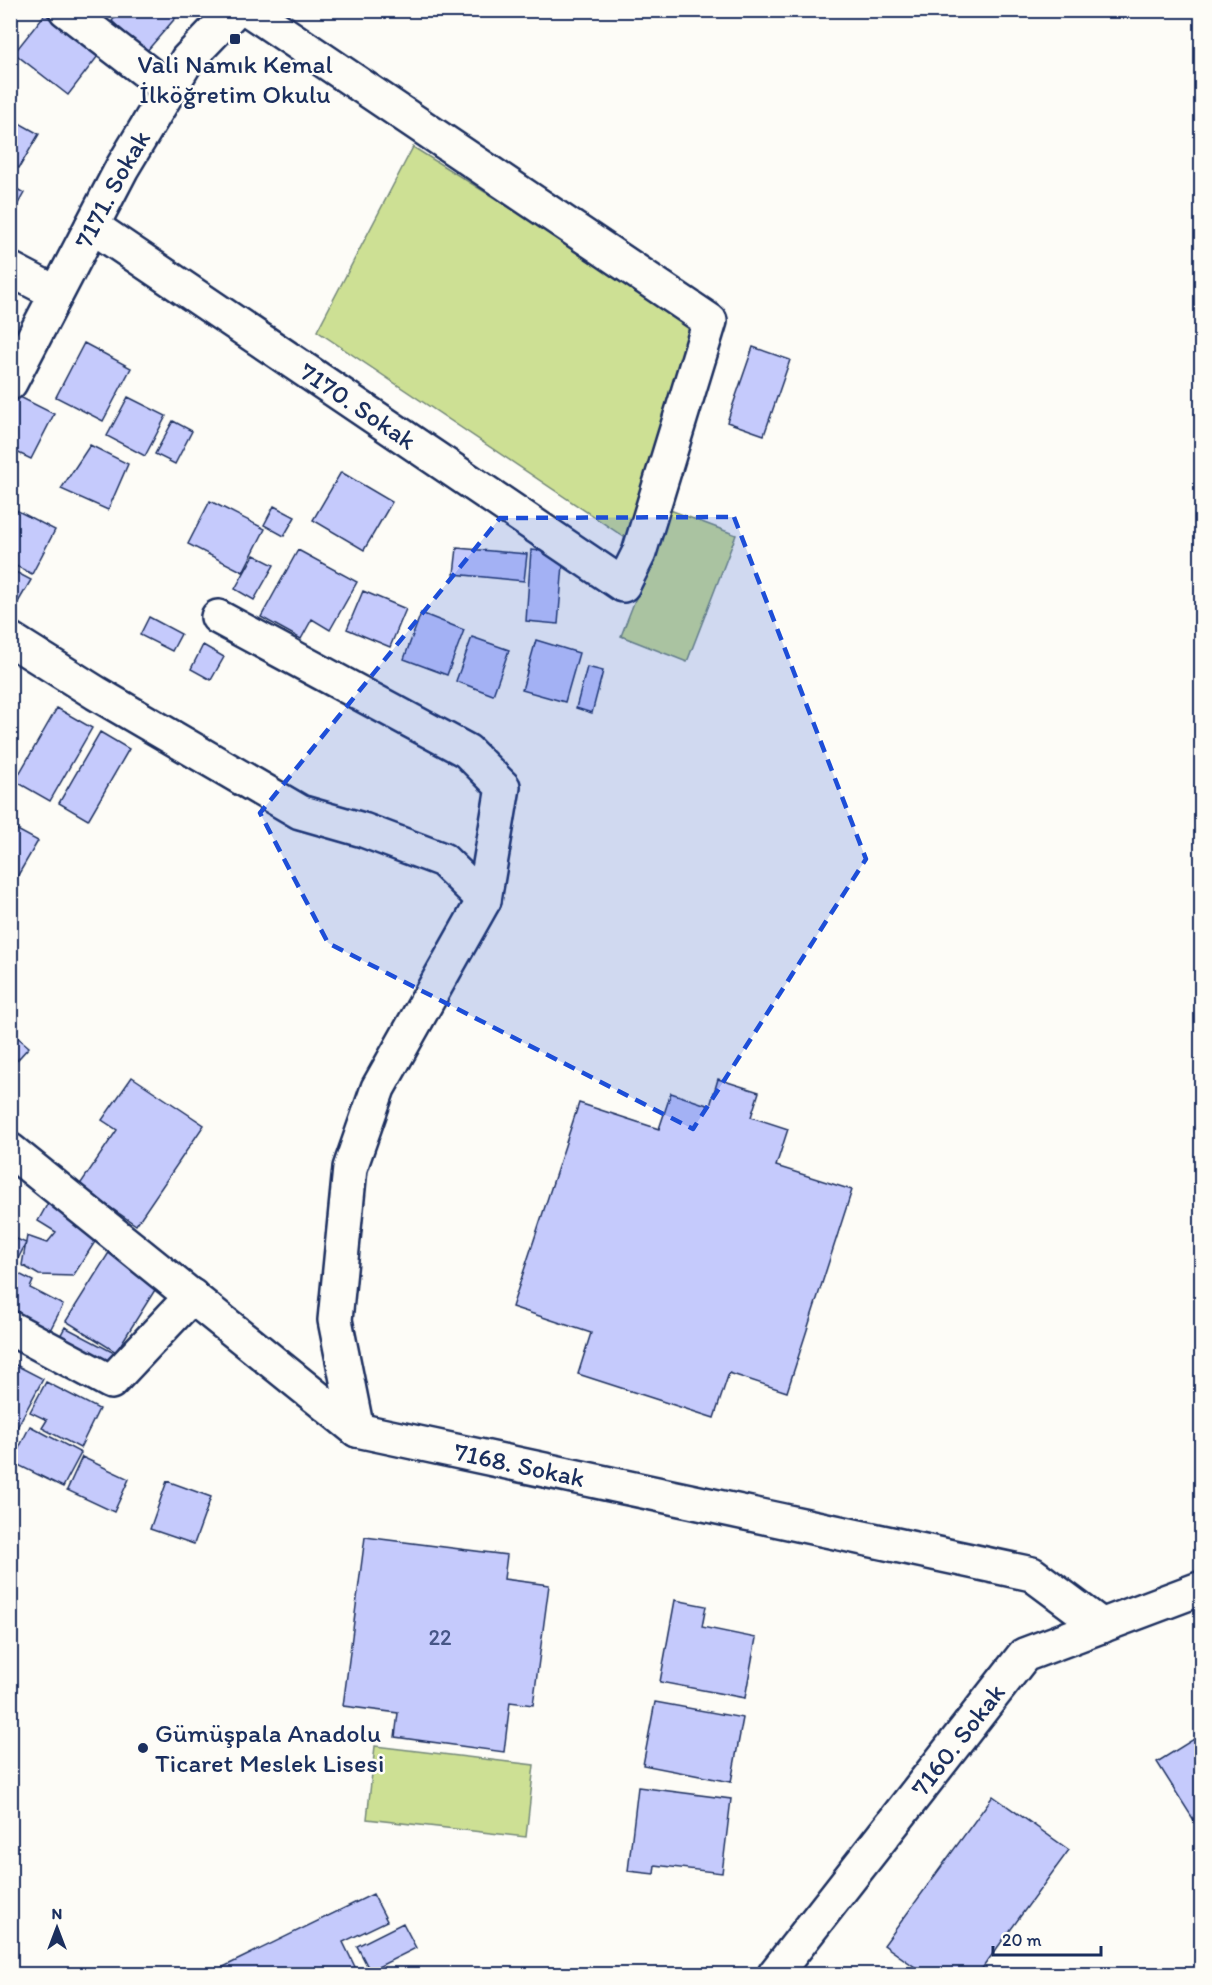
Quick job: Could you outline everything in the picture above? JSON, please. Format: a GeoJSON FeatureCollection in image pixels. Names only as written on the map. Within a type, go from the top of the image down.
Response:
{"type":"FeatureCollection","features":[{"type":"Feature","properties":{"kind":"street"},"geometry":{"type":"LineString","coordinates":[[66,10],[169,89]]}},
{"type":"Feature","properties":{"kind":"street","name":"7171. Sokak"},"geometry":{"type":"LineString","coordinates":[[10,383],[122,168],[169,89],[187,60],[235,10]]}},
{"type":"Feature","properties":{"kind":"street","name":"7170. Sokak"},"geometry":{"type":"LineString","coordinates":[[92,226],[623,585],[639,553],[710,321],[249,10]]}},
{"type":"Feature","properties":{"kind":"street"},"geometry":{"type":"LineString","coordinates":[[10,269],[56,292]]}},
{"type":"Feature","properties":{"kind":"street"},"geometry":{"type":"LineString","coordinates":[[219,617],[466,751],[503,787],[483,900],[378,1088],[350,1168],[335,1320],[357,1430]]}},
{"type":"Feature","properties":{"kind":"street"},"geometry":{"type":"LineString","coordinates":[[10,639],[96,693],[300,812],[363,830],[443,860],[483,900]]}},
{"type":"Feature","properties":{"kind":"street","name":"7168. Sokak"},"geometry":{"type":"LineString","coordinates":[[10,1150],[357,1430],[1032,1574],[1102,1626]]}},
{"type":"Feature","properties":{"kind":"street"},"geometry":{"type":"LineString","coordinates":[[10,1328],[111,1382],[192,1296]]}},
{"type":"Feature","properties":{"kind":"street","name":"7160. Sokak"},"geometry":{"type":"LineString","coordinates":[[775,1974],[1024,1655],[1202,1588]]}},
{"type":"Feature","properties":{"kind":"highlighted area"},"geometry":{"type":"Polygon","coordinates":[[[734,517],[866,859],[693,1129],[328,943],[260,813],[500,518],[734,517]]]}},
{"type":"Feature","properties":{"kind":"green space"},"geometry":{"type":"Polygon","coordinates":[[[413,147],[697,325],[636,545],[317,331],[413,147]]]}},
{"type":"Feature","properties":{"kind":"green space"},"geometry":{"type":"Polygon","coordinates":[[[670,510],[736,535],[687,662],[621,636],[670,510]]]}},
{"type":"Feature","properties":{"kind":"green space"},"geometry":{"type":"Polygon","coordinates":[[[375,1746],[534,1765],[526,1837],[367,1819],[375,1746]]]}},
{"type":"Feature","properties":{"kind":"building"},"geometry":{"type":"Polygon","coordinates":[[[121,10],[172,10],[178,15],[146,52],[112,21],[121,10]]]}},
{"type":"Feature","properties":{"kind":"building"},"geometry":{"type":"Polygon","coordinates":[[[45,14],[98,56],[68,95],[14,53],[45,14]]]}},
{"type":"Feature","properties":{"kind":"building"},"geometry":{"type":"Polygon","coordinates":[[[10,118],[39,134],[19,168],[10,163],[10,118]]]}},
{"type":"Feature","properties":{"kind":"building"},"geometry":{"type":"Polygon","coordinates":[[[10,185],[24,193],[10,218],[10,185]]]}},
{"type":"Feature","properties":{"kind":"building"},"geometry":{"type":"Polygon","coordinates":[[[84,343],[131,368],[103,421],[56,397],[84,343]]]}},
{"type":"Feature","properties":{"kind":"building"},"geometry":{"type":"Polygon","coordinates":[[[753,347],[790,360],[764,435],[727,422],[753,347]]]}},
{"type":"Feature","properties":{"kind":"building"},"geometry":{"type":"Polygon","coordinates":[[[14,394],[54,414],[31,459],[10,449],[10,402],[14,394]]]}},
{"type":"Feature","properties":{"kind":"building"},"geometry":{"type":"Polygon","coordinates":[[[128,397],[166,416],[145,456],[107,436],[128,397]]]}},
{"type":"Feature","properties":{"kind":"building"},"geometry":{"type":"Polygon","coordinates":[[[173,421],[192,431],[175,464],[155,454],[173,421]]]}},
{"type":"Feature","properties":{"kind":"building"},"geometry":{"type":"Polygon","coordinates":[[[90,445],[128,464],[108,510],[61,489],[90,445]]]}},
{"type":"Feature","properties":{"kind":"building"},"geometry":{"type":"Polygon","coordinates":[[[341,472],[392,502],[364,550],[313,520],[341,472]]]}},
{"type":"Feature","properties":{"kind":"building"},"geometry":{"type":"Polygon","coordinates":[[[210,501],[265,529],[243,572],[188,544],[210,501]]]}},
{"type":"Feature","properties":{"kind":"building"},"geometry":{"type":"Polygon","coordinates":[[[274,506],[295,517],[284,536],[264,525],[274,506]]]}},
{"type":"Feature","properties":{"kind":"building"},"geometry":{"type":"Polygon","coordinates":[[[16,510],[55,530],[32,574],[10,563],[10,521],[16,510]]]}},
{"type":"Feature","properties":{"kind":"building"},"geometry":{"type":"Polygon","coordinates":[[[457,548],[527,554],[524,581],[454,574],[457,548]]]}},
{"type":"Feature","properties":{"kind":"building"},"geometry":{"type":"Polygon","coordinates":[[[298,550],[357,582],[330,630],[312,619],[301,639],[261,617],[298,550]]]}},
{"type":"Feature","properties":{"kind":"building"},"geometry":{"type":"Polygon","coordinates":[[[531,550],[564,553],[558,624],[526,621],[531,550]]]}},
{"type":"Feature","properties":{"kind":"building"},"geometry":{"type":"Polygon","coordinates":[[[254,555],[274,565],[254,600],[235,589],[254,555]]]}},
{"type":"Feature","properties":{"kind":"building"},"geometry":{"type":"Polygon","coordinates":[[[10,569],[31,580],[10,616],[10,569]]]}},
{"type":"Feature","properties":{"kind":"building"},"geometry":{"type":"Polygon","coordinates":[[[363,591],[406,609],[390,647],[347,629],[363,591]]]}},
{"type":"Feature","properties":{"kind":"building"},"geometry":{"type":"Polygon","coordinates":[[[421,613],[464,630],[447,675],[404,659],[421,613]]]}},
{"type":"Feature","properties":{"kind":"building"},"geometry":{"type":"Polygon","coordinates":[[[149,617],[181,634],[172,651],[140,635],[149,617]]]}},
{"type":"Feature","properties":{"kind":"building"},"geometry":{"type":"Polygon","coordinates":[[[472,637],[509,650],[493,695],[456,681],[472,637]]]}},
{"type":"Feature","properties":{"kind":"building"},"geometry":{"type":"Polygon","coordinates":[[[536,640],[579,653],[565,702],[522,690],[536,640]]]}},
{"type":"Feature","properties":{"kind":"building"},"geometry":{"type":"Polygon","coordinates":[[[203,645],[224,657],[211,680],[191,669],[203,645]]]}},
{"type":"Feature","properties":{"kind":"building"},"geometry":{"type":"Polygon","coordinates":[[[587,667],[603,671],[592,713],[576,708],[587,667]]]}},
{"type":"Feature","properties":{"kind":"building"},"geometry":{"type":"Polygon","coordinates":[[[57,708],[92,728],[50,801],[15,781],[57,708]]]}},
{"type":"Feature","properties":{"kind":"building"},"geometry":{"type":"Polygon","coordinates":[[[100,732],[129,749],[88,820],[59,803],[100,732]]]}},
{"type":"Feature","properties":{"kind":"building"},"geometry":{"type":"Polygon","coordinates":[[[10,826],[38,841],[10,889],[10,826]]]}},
{"type":"Feature","properties":{"kind":"building"},"geometry":{"type":"Polygon","coordinates":[[[10,1031],[29,1047],[10,1068],[10,1031]]]}},
{"type":"Feature","properties":{"kind":"building"},"geometry":{"type":"Polygon","coordinates":[[[132,1077],[204,1125],[136,1225],[79,1186],[117,1130],[102,1120],[132,1077]]]}},
{"type":"Feature","properties":{"kind":"building"},"geometry":{"type":"Polygon","coordinates":[[[718,1079],[759,1092],[751,1117],[788,1129],[776,1166],[852,1190],[787,1392],[729,1373],[714,1418],[578,1374],[591,1333],[512,1307],[579,1103],[659,1129],[671,1093],[710,1106],[718,1079]]]}},
{"type":"Feature","properties":{"kind":"building"},"geometry":{"type":"Polygon","coordinates":[[[53,1194],[98,1237],[73,1276],[39,1275],[22,1265],[27,1236],[47,1243],[56,1232],[38,1221],[53,1194]]]}},
{"type":"Feature","properties":{"kind":"building"},"geometry":{"type":"Polygon","coordinates":[[[10,1236],[26,1243],[10,1274],[10,1236]]]}},
{"type":"Feature","properties":{"kind":"building"},"geometry":{"type":"Polygon","coordinates":[[[110,1251],[160,1282],[116,1352],[66,1321],[110,1251]]]}},
{"type":"Feature","properties":{"kind":"building"},"geometry":{"type":"Polygon","coordinates":[[[17,1273],[33,1281],[30,1288],[63,1305],[48,1334],[10,1314],[10,1286],[17,1273]]]}},
{"type":"Feature","properties":{"kind":"building"},"geometry":{"type":"Polygon","coordinates":[[[65,1327],[120,1356],[112,1372],[56,1344],[65,1327]]]}},
{"type":"Feature","properties":{"kind":"building"},"geometry":{"type":"Polygon","coordinates":[[[10,1362],[43,1379],[14,1433],[10,1431],[10,1362]]]}},
{"type":"Feature","properties":{"kind":"building"},"geometry":{"type":"Polygon","coordinates":[[[46,1382],[99,1409],[80,1448],[42,1428],[47,1420],[30,1412],[46,1382]]]}},
{"type":"Feature","properties":{"kind":"building"},"geometry":{"type":"Polygon","coordinates":[[[30,1426],[81,1453],[63,1487],[12,1462],[30,1426]]]}},
{"type":"Feature","properties":{"kind":"building"},"geometry":{"type":"Polygon","coordinates":[[[82,1457],[129,1479],[114,1512],[67,1490],[82,1457]]]}},
{"type":"Feature","properties":{"kind":"building"},"geometry":{"type":"Polygon","coordinates":[[[167,1481],[211,1497],[194,1544],[150,1529],[167,1481]]]}},
{"type":"Feature","properties":{"kind":"building"},"geometry":{"type":"Polygon","coordinates":[[[365,1537],[507,1555],[504,1579],[549,1585],[533,1705],[510,1702],[504,1752],[395,1737],[398,1713],[343,1706],[365,1537]]]}},
{"type":"Feature","properties":{"kind":"building"},"geometry":{"type":"Polygon","coordinates":[[[675,1600],[706,1606],[702,1627],[756,1638],[745,1698],[660,1682],[675,1600]]]}},
{"type":"Feature","properties":{"kind":"building"},"geometry":{"type":"Polygon","coordinates":[[[655,1702],[743,1718],[731,1782],[643,1765],[655,1702]]]}},
{"type":"Feature","properties":{"kind":"building"},"geometry":{"type":"Polygon","coordinates":[[[1202,1734],[1202,1833],[1157,1762],[1202,1734]]]}},
{"type":"Feature","properties":{"kind":"building"},"geometry":{"type":"Polygon","coordinates":[[[638,1787],[731,1799],[722,1873],[655,1865],[654,1874],[628,1871],[638,1787]]]}},
{"type":"Feature","properties":{"kind":"building"},"geometry":{"type":"Polygon","coordinates":[[[993,1796],[1069,1850],[978,1974],[925,1974],[884,1945],[993,1796]]]}},
{"type":"Feature","properties":{"kind":"building"},"geometry":{"type":"Polygon","coordinates":[[[373,1894],[387,1921],[343,1942],[358,1973],[209,1974],[373,1894]]]}},
{"type":"Feature","properties":{"kind":"building"},"geometry":{"type":"Polygon","coordinates":[[[403,1923],[416,1948],[370,1971],[357,1946],[403,1923]]]}},
{"type":"Feature","properties":{"kind":"place","name":"Vali Namık Kemal İlköğretim Okulu"},"geometry":{"type":"Point","coordinates":[235,39]}},
{"type":"Feature","properties":{"kind":"place","name":"Gümüşpala Anadolu Ticaret Meslek Lisesi"},"geometry":{"type":"Point","coordinates":[143,1748]}}]}
